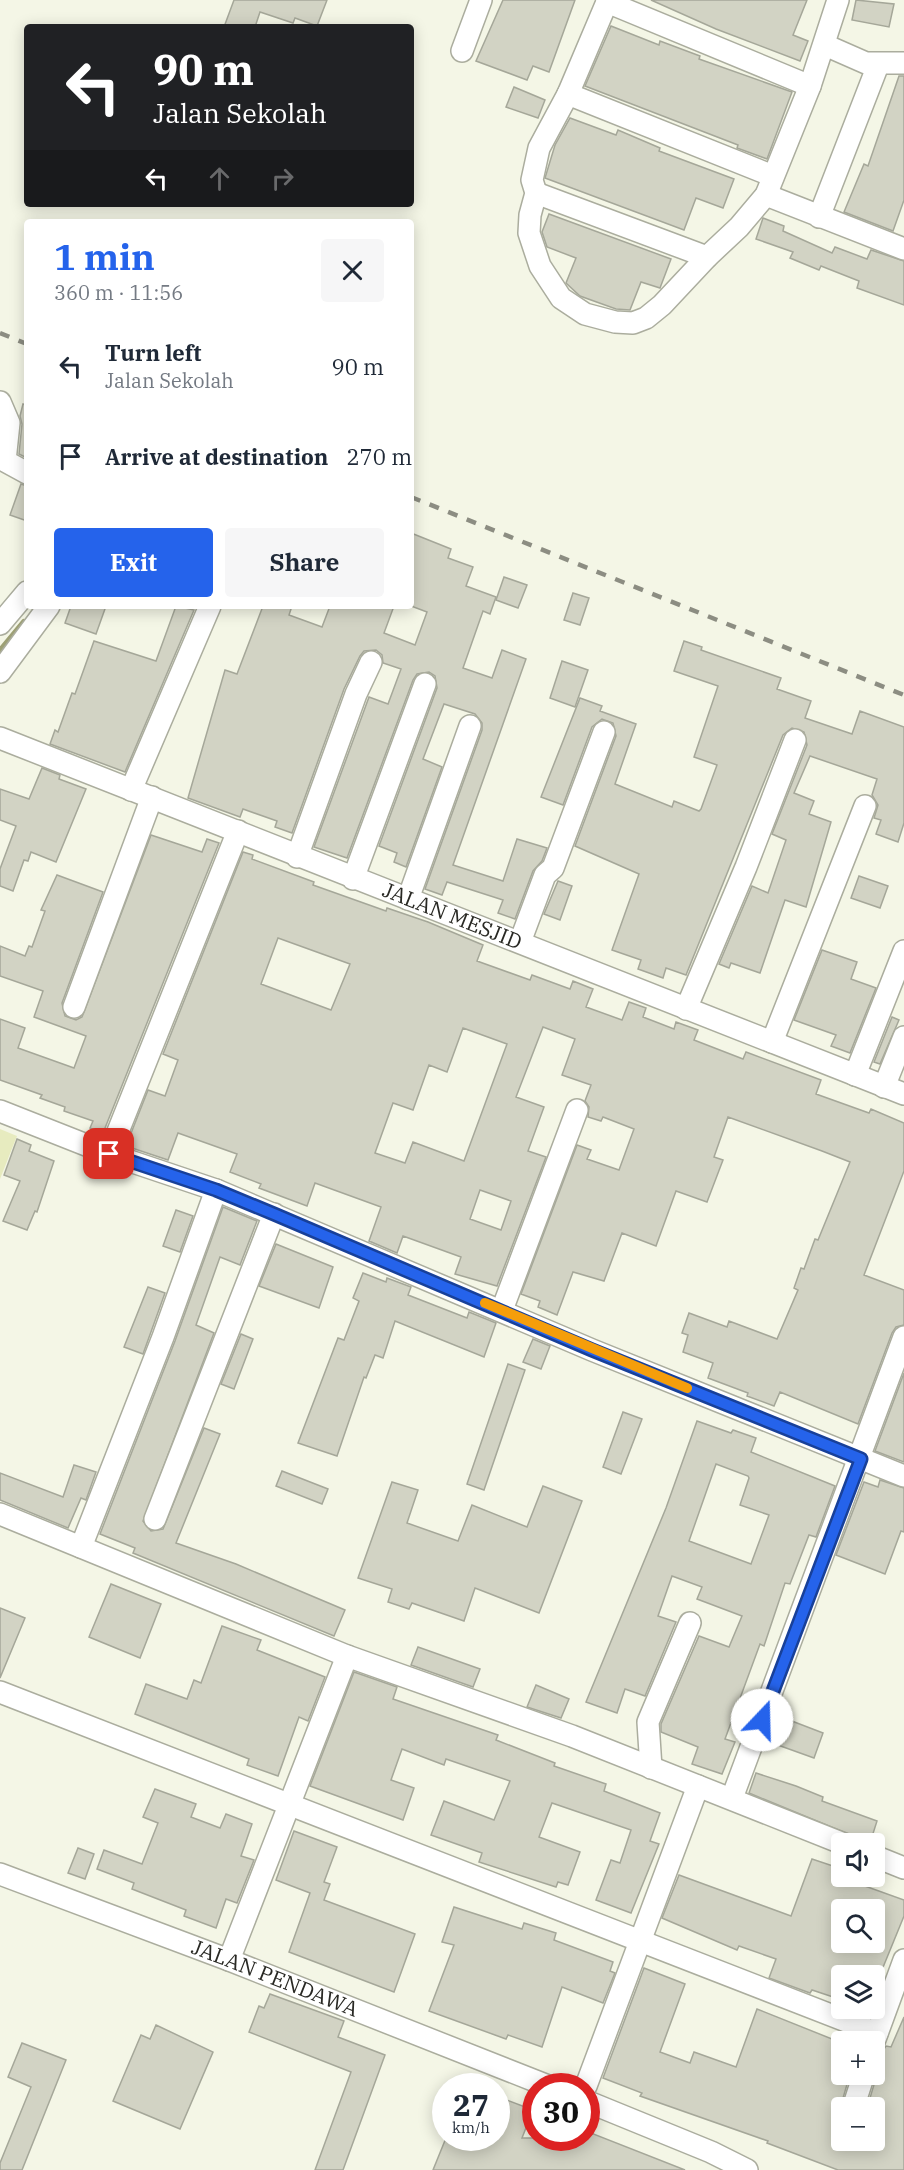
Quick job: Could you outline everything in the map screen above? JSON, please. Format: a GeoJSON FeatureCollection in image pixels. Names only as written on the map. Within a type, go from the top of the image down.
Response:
{"type":"FeatureCollection","features":[{"type":"Feature","properties":{"kind":"street"},"geometry":{"type":"LineString","coordinates":[[462,51],[481,0]]}},
{"type":"Feature","properties":{"kind":"street"},"geometry":{"type":"LineString","coordinates":[[810,86],[607,1],[568,94],[539,148],[532,180],[536,193],[530,215],[529,233],[533,251],[561,298],[585,314],[615,322],[633,323],[646,318],[662,305],[739,227],[769,186],[810,86],[838,0]]}},
{"type":"Feature","properties":{"kind":"street"},"geometry":{"type":"LineString","coordinates":[[825,45],[866,63],[878,65],[904,63]]}},
{"type":"Feature","properties":{"kind":"street"},"geometry":{"type":"LineString","coordinates":[[819,217],[878,65]]}},
{"type":"Feature","properties":{"kind":"street"},"geometry":{"type":"LineString","coordinates":[[568,94],[769,186],[819,217],[904,249]]}},
{"type":"Feature","properties":{"kind":"street"},"geometry":{"type":"LineString","coordinates":[[536,193],[707,257]]}},
{"type":"Feature","properties":{"kind":"street"},"geometry":{"type":"LineString","coordinates":[[0,402],[9,423],[5,461],[24,471]]}},
{"type":"Feature","properties":{"kind":"street"},"geometry":{"type":"LineString","coordinates":[[0,624],[24,596]]}},
{"type":"Feature","properties":{"kind":"street"},"geometry":{"type":"LineString","coordinates":[[0,672],[47,609]]}},
{"type":"Feature","properties":{"kind":"street"},"geometry":{"type":"LineString","coordinates":[[131,790],[209,609]]}},
{"type":"Feature","properties":{"kind":"street"},"geometry":{"type":"LineString","coordinates":[[297,857],[356,694],[371,662]]}},
{"type":"Feature","properties":{"kind":"street"},"geometry":{"type":"LineString","coordinates":[[353,879],[425,684]]}},
{"type":"Feature","properties":{"kind":"street"},"geometry":{"type":"LineString","coordinates":[[408,899],[470,726]]}},
{"type":"Feature","properties":{"kind":"street"},"geometry":{"type":"LineString","coordinates":[[520,942],[545,875],[553,868],[604,732]]}},
{"type":"Feature","properties":{"kind":"street","name":"JALAN MESJID"},"geometry":{"type":"LineString","coordinates":[[0,738],[238,831],[297,857],[520,942],[904,1094]]}},
{"type":"Feature","properties":{"kind":"street"},"geometry":{"type":"LineString","coordinates":[[686,1009],[746,867],[795,740]]}},
{"type":"Feature","properties":{"kind":"street"},"geometry":{"type":"LineString","coordinates":[[74,1007],[152,797]]}},
{"type":"Feature","properties":{"kind":"street"},"geometry":{"type":"LineString","coordinates":[[772,1042],[865,806]]}},
{"type":"Feature","properties":{"kind":"street"},"geometry":{"type":"LineString","coordinates":[[109,1154],[238,831]]}},
{"type":"Feature","properties":{"kind":"street"},"geometry":{"type":"LineString","coordinates":[[855,1075],[904,951]]}},
{"type":"Feature","properties":{"kind":"street"},"geometry":{"type":"LineString","coordinates":[[884,1087],[904,1037]]}},
{"type":"Feature","properties":{"kind":"street"},"geometry":{"type":"LineString","coordinates":[[502,1310],[577,1110]]}},
{"type":"Feature","properties":{"kind":"street"},"geometry":{"type":"LineString","coordinates":[[0,1111],[109,1154],[216,1190],[592,1350],[904,1476]]}},
{"type":"Feature","properties":{"kind":"street"},"geometry":{"type":"LineString","coordinates":[[81,1547],[163,1337],[216,1190]]}},
{"type":"Feature","properties":{"kind":"street"},"geometry":{"type":"LineString","coordinates":[[155,1519],[274,1214]]}},
{"type":"Feature","properties":{"kind":"street"},"geometry":{"type":"LineString","coordinates":[[732,1798],[861,1459],[904,1337]]}},
{"type":"Feature","properties":{"kind":"street"},"geometry":{"type":"LineString","coordinates":[[0,1514],[347,1656],[572,1736],[831,1839]]}},
{"type":"Feature","properties":{"kind":"street"},"geometry":{"type":"LineString","coordinates":[[651,1768],[648,1722],[690,1623]]}},
{"type":"Feature","properties":{"kind":"street"},"geometry":{"type":"LineString","coordinates":[[229,1960],[347,1656]]}},
{"type":"Feature","properties":{"kind":"street"},"geometry":{"type":"LineString","coordinates":[[0,1692],[640,1939],[859,2031]]}},
{"type":"Feature","properties":{"kind":"street"},"geometry":{"type":"LineString","coordinates":[[591,2073],[698,1786]]}},
{"type":"Feature","properties":{"kind":"street"},"geometry":{"type":"LineString","coordinates":[[885,1860],[904,1868]]}},
{"type":"Feature","properties":{"kind":"street","name":"JALAN PENDAWA"},"geometry":{"type":"LineString","coordinates":[[0,1874],[229,1960],[522,2076]]}},
{"type":"Feature","properties":{"kind":"street"},"geometry":{"type":"LineString","coordinates":[[879,2031],[904,1960]]}},
{"type":"Feature","properties":{"kind":"street"},"geometry":{"type":"LineString","coordinates":[[600,2107],[711,2152],[747,2170]]}},
{"type":"Feature","properties":{"kind":"green space"},"geometry":{"type":"Polygon","coordinates":[[[0,1129],[17,1136],[0,1179],[0,1129]]]}},
{"type":"Feature","properties":{"kind":"building"},"geometry":{"type":"Polygon","coordinates":[[[234,0],[327,0],[318,24],[295,18],[293,23],[260,12],[256,24],[225,24],[234,0]]]}},
{"type":"Feature","properties":{"kind":"building"},"geometry":{"type":"Polygon","coordinates":[[[503,0],[575,0],[549,72],[533,66],[527,80],[476,61],[503,0]]]}},
{"type":"Feature","properties":{"kind":"building"},"geometry":{"type":"Polygon","coordinates":[[[651,0],[807,0],[793,35],[808,41],[800,61],[716,29],[651,0]]]}},
{"type":"Feature","properties":{"kind":"building"},"geometry":{"type":"Polygon","coordinates":[[[856,0],[894,4],[889,27],[852,20],[856,0]]]}},
{"type":"Feature","properties":{"kind":"building"},"geometry":{"type":"Polygon","coordinates":[[[611,26],[659,45],[660,41],[700,56],[699,59],[792,92],[767,159],[737,148],[738,145],[585,86],[611,26]]]}},
{"type":"Feature","properties":{"kind":"building"},"geometry":{"type":"Polygon","coordinates":[[[899,76],[904,76],[904,200],[893,231],[844,212],[864,164],[868,166],[899,76]]]}},
{"type":"Feature","properties":{"kind":"building"},"geometry":{"type":"Polygon","coordinates":[[[514,87],[545,100],[538,118],[506,107],[514,87]]]}},
{"type":"Feature","properties":{"kind":"building"},"geometry":{"type":"Polygon","coordinates":[[[570,118],[616,135],[618,130],[660,148],[659,151],[734,179],[723,208],[696,198],[684,230],[545,178],[555,145],[570,118]]]}},
{"type":"Feature","properties":{"kind":"building"},"geometry":{"type":"Polygon","coordinates":[[[549,214],[671,259],[660,288],[641,282],[630,310],[616,309],[580,296],[566,283],[576,258],[547,247],[542,232],[549,214]]]}},
{"type":"Feature","properties":{"kind":"building"},"geometry":{"type":"Polygon","coordinates":[[[763,218],[784,226],[783,231],[832,253],[835,247],[867,259],[871,250],[904,261],[904,305],[857,288],[859,281],[821,266],[819,270],[790,258],[793,252],[756,239],[763,218]]]}},
{"type":"Feature","properties":{"kind":"building"},"geometry":{"type":"Polygon","coordinates":[[[24,404],[24,456],[19,454],[22,424],[20,416],[24,404]]]}},
{"type":"Feature","properties":{"kind":"building"},"geometry":{"type":"Polygon","coordinates":[[[21,484],[24,485],[24,520],[10,515],[21,484]]]}},
{"type":"Feature","properties":{"kind":"building"},"geometry":{"type":"Polygon","coordinates":[[[414,534],[451,549],[448,558],[473,567],[466,586],[496,597],[490,614],[483,611],[463,668],[492,678],[502,650],[526,659],[453,865],[503,881],[517,839],[547,848],[542,861],[533,871],[515,919],[498,913],[503,900],[447,882],[442,895],[425,889],[482,730],[482,723],[475,714],[444,704],[423,759],[442,767],[406,867],[394,862],[397,853],[379,846],[437,688],[435,676],[429,672],[417,674],[413,680],[347,858],[314,847],[369,697],[388,704],[401,669],[383,663],[382,655],[376,650],[364,651],[344,689],[292,833],[275,827],[277,821],[243,809],[240,817],[188,798],[225,670],[237,674],[262,609],[291,609],[289,615],[322,627],[329,609],[393,609],[384,633],[415,645],[427,612],[414,607],[414,534]]]}},
{"type":"Feature","properties":{"kind":"building"},"geometry":{"type":"Polygon","coordinates":[[[504,577],[527,585],[518,608],[496,600],[504,577]]]}},
{"type":"Feature","properties":{"kind":"building"},"geometry":{"type":"Polygon","coordinates":[[[573,593],[589,598],[580,625],[564,620],[573,593]]]}},
{"type":"Feature","properties":{"kind":"building"},"geometry":{"type":"Polygon","coordinates":[[[70,609],[105,609],[96,634],[65,623],[70,609]]]}},
{"type":"Feature","properties":{"kind":"building"},"geometry":{"type":"Polygon","coordinates":[[[175,609],[194,610],[125,772],[50,744],[55,730],[58,732],[72,693],[75,694],[94,641],[156,661],[175,609]]]}},
{"type":"Feature","properties":{"kind":"building"},"geometry":{"type":"Polygon","coordinates":[[[684,641],[702,647],[701,650],[781,678],[777,689],[811,701],[805,718],[852,734],[860,711],[904,727],[904,823],[898,842],[876,834],[881,820],[874,818],[878,805],[872,795],[877,779],[810,756],[794,793],[814,801],[809,814],[831,822],[806,907],[785,900],[760,973],[731,963],[729,968],[719,964],[752,886],[768,893],[786,840],[772,834],[807,745],[804,732],[792,728],[783,735],[686,975],[666,968],[663,978],[638,969],[641,960],[612,950],[639,874],[575,846],[616,736],[613,723],[602,719],[592,727],[563,805],[541,797],[580,698],[602,706],[600,711],[636,724],[615,784],[672,807],[674,801],[699,811],[701,809],[717,765],[694,757],[718,686],[674,671],[684,641]]]}},
{"type":"Feature","properties":{"kind":"building"},"geometry":{"type":"Polygon","coordinates":[[[562,661],[588,670],[575,707],[550,698],[562,661]]]}},
{"type":"Feature","properties":{"kind":"building"},"geometry":{"type":"Polygon","coordinates":[[[42,768],[60,775],[59,779],[86,789],[56,862],[31,852],[28,861],[24,860],[13,891],[0,886],[0,869],[16,826],[0,820],[0,789],[29,799],[42,768]]]}},
{"type":"Feature","properties":{"kind":"building"},"geometry":{"type":"Polygon","coordinates":[[[151,835],[202,852],[207,839],[219,843],[103,1133],[90,1128],[93,1121],[64,1111],[65,1107],[40,1098],[42,1095],[0,1080],[0,1019],[25,1028],[18,1048],[74,1068],[86,1036],[34,1017],[43,991],[0,976],[0,946],[25,956],[29,946],[32,947],[45,911],[41,910],[57,875],[103,892],[62,1003],[65,1016],[76,1020],[82,1017],[151,835]]]}},
{"type":"Feature","properties":{"kind":"building"},"geometry":{"type":"Polygon","coordinates":[[[243,852],[253,855],[252,859],[314,882],[313,885],[386,911],[387,908],[428,922],[483,945],[477,961],[530,980],[532,975],[570,989],[573,981],[593,989],[586,1007],[622,1020],[629,1002],[646,1008],[643,1017],[674,1029],[676,1022],[698,1030],[694,1040],[743,1059],[746,1052],[821,1080],[816,1094],[869,1113],[871,1109],[904,1123],[904,1171],[864,1275],[904,1290],[904,1325],[896,1327],[892,1333],[858,1424],[780,1392],[774,1406],[747,1396],[748,1393],[708,1378],[713,1363],[683,1352],[688,1335],[682,1333],[689,1313],[727,1327],[729,1321],[777,1339],[798,1290],[794,1288],[801,1268],[804,1269],[815,1239],[818,1240],[850,1162],[728,1117],[714,1157],[723,1160],[707,1202],[676,1191],[656,1246],[622,1233],[604,1281],[573,1272],[557,1315],[538,1307],[540,1301],[521,1294],[577,1145],[591,1150],[587,1159],[619,1170],[634,1129],[603,1117],[601,1121],[588,1117],[589,1107],[585,1101],[591,1085],[562,1075],[575,1039],[543,1027],[516,1097],[544,1107],[528,1151],[546,1157],[497,1286],[455,1274],[461,1257],[403,1236],[397,1253],[369,1241],[381,1207],[315,1183],[307,1206],[259,1188],[261,1184],[230,1172],[237,1154],[178,1133],[168,1160],[126,1146],[148,1090],[165,1096],[178,1060],[163,1054],[243,852]],[[278,938],[261,984],[331,1010],[350,964],[278,938]],[[463,1028],[447,1072],[429,1065],[413,1110],[393,1103],[375,1153],[405,1163],[413,1142],[464,1161],[507,1044],[463,1028]],[[480,1190],[470,1219],[501,1230],[511,1201],[480,1190]]]}},
{"type":"Feature","properties":{"kind":"building"},"geometry":{"type":"Polygon","coordinates":[[[859,876],[888,886],[880,908],[851,898],[859,876]]]}},
{"type":"Feature","properties":{"kind":"building"},"geometry":{"type":"Polygon","coordinates":[[[558,881],[572,886],[560,920],[544,914],[558,881]]]}},
{"type":"Feature","properties":{"kind":"building"},"geometry":{"type":"Polygon","coordinates":[[[822,950],[857,962],[851,979],[876,988],[850,1053],[831,1046],[836,1035],[794,1020],[822,950]]]}},
{"type":"Feature","properties":{"kind":"building"},"geometry":{"type":"Polygon","coordinates":[[[892,1017],[899,1020],[880,1064],[874,1062],[892,1017]]]}},
{"type":"Feature","properties":{"kind":"building"},"geometry":{"type":"Polygon","coordinates":[[[17,1139],[31,1145],[29,1151],[54,1161],[37,1212],[35,1211],[27,1230],[3,1221],[20,1181],[4,1175],[17,1139]]]}},
{"type":"Feature","properties":{"kind":"building"},"geometry":{"type":"Polygon","coordinates":[[[223,1207],[257,1221],[240,1265],[220,1257],[196,1325],[214,1333],[143,1521],[151,1531],[163,1529],[204,1428],[220,1434],[176,1543],[236,1564],[345,1610],[334,1636],[133,1553],[135,1548],[100,1534],[175,1341],[223,1207]]]}},
{"type":"Feature","properties":{"kind":"building"},"geometry":{"type":"Polygon","coordinates":[[[176,1210],[193,1216],[180,1252],[163,1246],[176,1210]]]}},
{"type":"Feature","properties":{"kind":"building"},"geometry":{"type":"Polygon","coordinates":[[[276,1244],[333,1267],[319,1308],[259,1286],[276,1244]]]}},
{"type":"Feature","properties":{"kind":"building"},"geometry":{"type":"Polygon","coordinates":[[[363,1273],[386,1282],[387,1278],[411,1287],[408,1295],[467,1318],[469,1312],[496,1323],[484,1357],[395,1321],[383,1358],[375,1355],[366,1378],[364,1377],[337,1456],[298,1443],[338,1338],[344,1340],[359,1301],[353,1298],[363,1273]]]}},
{"type":"Feature","properties":{"kind":"building"},"geometry":{"type":"Polygon","coordinates":[[[148,1287],[165,1293],[143,1354],[124,1347],[148,1287]]]}},
{"type":"Feature","properties":{"kind":"building"},"geometry":{"type":"Polygon","coordinates":[[[241,1334],[253,1339],[234,1389],[221,1384],[241,1334]]]}},
{"type":"Feature","properties":{"kind":"building"},"geometry":{"type":"Polygon","coordinates":[[[533,1339],[550,1346],[541,1369],[523,1362],[533,1339]]]}},
{"type":"Feature","properties":{"kind":"building"},"geometry":{"type":"Polygon","coordinates":[[[508,1364],[525,1370],[484,1490],[467,1484],[508,1364]]]}},
{"type":"Feature","properties":{"kind":"building"},"geometry":{"type":"Polygon","coordinates":[[[904,1373],[904,1462],[875,1451],[904,1373]]]}},
{"type":"Feature","properties":{"kind":"building"},"geometry":{"type":"Polygon","coordinates":[[[623,1412],[642,1419],[621,1474],[603,1467],[623,1412]]]}},
{"type":"Feature","properties":{"kind":"building"},"geometry":{"type":"Polygon","coordinates":[[[697,1421],[731,1433],[733,1430],[756,1438],[751,1452],[835,1486],[816,1537],[809,1535],[790,1584],[785,1583],[764,1646],[760,1644],[725,1739],[735,1742],[722,1774],[692,1764],[698,1747],[661,1732],[661,1724],[699,1636],[729,1647],[742,1616],[697,1599],[702,1587],[672,1576],[658,1616],[676,1622],[645,1696],[625,1689],[617,1713],[586,1702],[666,1508],[697,1421]],[[716,1464],[689,1541],[751,1564],[769,1515],[740,1505],[748,1476],[716,1464]]]}},
{"type":"Feature","properties":{"kind":"building"},"geometry":{"type":"Polygon","coordinates":[[[74,1465],[96,1472],[86,1500],[81,1498],[68,1528],[0,1500],[0,1473],[63,1497],[74,1465]]]}},
{"type":"Feature","properties":{"kind":"building"},"geometry":{"type":"Polygon","coordinates":[[[282,1471],[328,1489],[322,1504],[276,1486],[282,1471]]]}},
{"type":"Feature","properties":{"kind":"building"},"geometry":{"type":"Polygon","coordinates":[[[880,1480],[904,1488],[904,1532],[901,1531],[885,1574],[836,1555],[864,1482],[878,1487],[880,1480]]]}},
{"type":"Feature","properties":{"kind":"building"},"geometry":{"type":"Polygon","coordinates":[[[392,1482],[418,1490],[407,1523],[458,1541],[472,1505],[527,1527],[543,1486],[582,1501],[539,1613],[475,1588],[464,1621],[412,1603],[409,1609],[388,1602],[392,1589],[358,1578],[392,1482]]]}},
{"type":"Feature","properties":{"kind":"building"},"geometry":{"type":"Polygon","coordinates":[[[111,1584],[161,1604],[140,1658],[89,1637],[111,1584]]]}},
{"type":"Feature","properties":{"kind":"building"},"geometry":{"type":"Polygon","coordinates":[[[0,1608],[25,1618],[0,1678],[0,1608]]]}},
{"type":"Feature","properties":{"kind":"building"},"geometry":{"type":"Polygon","coordinates":[[[222,1626],[261,1640],[257,1650],[325,1677],[308,1721],[299,1717],[278,1776],[247,1765],[249,1759],[135,1714],[146,1684],[187,1699],[194,1680],[201,1683],[222,1626]]]}},
{"type":"Feature","properties":{"kind":"building"},"geometry":{"type":"Polygon","coordinates":[[[418,1647],[480,1669],[473,1687],[411,1665],[418,1647]]]}},
{"type":"Feature","properties":{"kind":"building"},"geometry":{"type":"Polygon","coordinates":[[[354,1672],[397,1687],[393,1699],[498,1735],[496,1740],[555,1763],[554,1766],[606,1784],[604,1791],[660,1813],[650,1841],[659,1844],[631,1913],[596,1900],[611,1860],[620,1863],[631,1830],[552,1803],[539,1837],[580,1852],[568,1885],[558,1882],[556,1887],[479,1862],[482,1853],[431,1835],[444,1801],[494,1820],[510,1781],[446,1759],[444,1765],[402,1749],[391,1780],[414,1788],[403,1820],[310,1786],[354,1672]]]}},
{"type":"Feature","properties":{"kind":"building"},"geometry":{"type":"Polygon","coordinates":[[[536,1685],[569,1699],[561,1718],[527,1707],[536,1685]]]}},
{"type":"Feature","properties":{"kind":"building"},"geometry":{"type":"Polygon","coordinates":[[[784,1718],[823,1733],[814,1758],[775,1744],[784,1718]]]}},
{"type":"Feature","properties":{"kind":"building"},"geometry":{"type":"Polygon","coordinates":[[[756,1773],[796,1786],[823,1797],[822,1801],[877,1821],[873,1833],[846,1833],[749,1793],[756,1773]]]}},
{"type":"Feature","properties":{"kind":"building"},"geometry":{"type":"Polygon","coordinates":[[[155,1789],[196,1804],[191,1817],[220,1828],[226,1814],[252,1824],[241,1856],[254,1860],[237,1903],[226,1899],[216,1928],[184,1916],[186,1910],[132,1889],[134,1883],[97,1869],[104,1850],[142,1864],[158,1823],[143,1817],[155,1789]]]}},
{"type":"Feature","properties":{"kind":"building"},"geometry":{"type":"Polygon","coordinates":[[[294,1831],[337,1847],[324,1882],[330,1884],[324,1900],[415,1934],[394,1992],[289,1952],[310,1893],[276,1880],[294,1831]]]}},
{"type":"Feature","properties":{"kind":"building"},"geometry":{"type":"Polygon","coordinates":[[[78,1848],[94,1854],[85,1879],[68,1873],[78,1848]]]}},
{"type":"Feature","properties":{"kind":"building"},"geometry":{"type":"Polygon","coordinates":[[[812,1859],[831,1865],[831,1887],[868,1887],[904,1900],[904,1916],[884,1965],[831,1965],[831,1996],[812,1990],[810,1993],[769,1978],[776,1959],[739,1946],[737,1950],[662,1918],[679,1875],[791,1916],[812,1859]]]}},
{"type":"Feature","properties":{"kind":"building"},"geometry":{"type":"Polygon","coordinates":[[[454,1907],[522,1929],[524,1923],[556,1933],[554,1940],[613,1962],[610,1971],[615,1973],[603,2003],[562,1987],[542,2047],[508,2035],[506,2039],[429,2011],[454,1945],[442,1942],[454,1907]]]}},
{"type":"Feature","properties":{"kind":"building"},"geometry":{"type":"Polygon","coordinates":[[[644,1968],[685,1984],[660,2052],[690,2063],[694,2052],[736,2067],[757,2009],[831,2039],[831,2085],[847,2085],[843,2097],[831,2097],[831,2151],[885,2151],[885,2097],[870,2097],[874,2085],[885,2085],[885,2048],[891,2047],[904,2017],[904,2170],[838,2170],[767,2143],[768,2141],[640,2096],[642,2093],[603,2078],[644,1968]]]}},
{"type":"Feature","properties":{"kind":"building"},"geometry":{"type":"Polygon","coordinates":[[[270,1994],[344,2021],[338,2037],[385,2055],[343,2170],[315,2170],[351,2072],[249,2032],[259,2006],[264,2008],[270,1994]]]}},
{"type":"Feature","properties":{"kind":"building"},"geometry":{"type":"Polygon","coordinates":[[[156,2025],[213,2052],[180,2129],[113,2101],[141,2035],[150,2039],[156,2025]]]}},
{"type":"Feature","properties":{"kind":"building"},"geometry":{"type":"Polygon","coordinates":[[[22,2043],[66,2060],[22,2170],[0,2170],[0,2163],[31,2087],[8,2077],[22,2043]]]}},
{"type":"Feature","properties":{"kind":"building"},"geometry":{"type":"Polygon","coordinates":[[[510,2101],[522,2106],[522,2151],[600,2151],[600,2137],[685,2170],[433,2170],[441,2151],[510,2151],[510,2101]]]}},
{"type":"Feature","properties":{"kind":"waterway"},"geometry":{"type":"LineString","coordinates":[[0,651],[24,622]]}},
{"type":"Feature","properties":{"kind":"railway"},"geometry":{"type":"LineString","coordinates":[[0,333],[24,343]]}},
{"type":"Feature","properties":{"kind":"railway"},"geometry":{"type":"LineString","coordinates":[[414,498],[904,695]]}},
{"type":"Feature","properties":{"kind":"slow traffic"},"geometry":{"type":"LineString","coordinates":[[485,1303],[592,1350],[687,1388]]}},
{"type":"Feature","properties":{"kind":"route"},"geometry":{"type":"LineString","coordinates":[[109,1154],[216,1190],[592,1350],[861,1459],[762,1720]]}}]}
